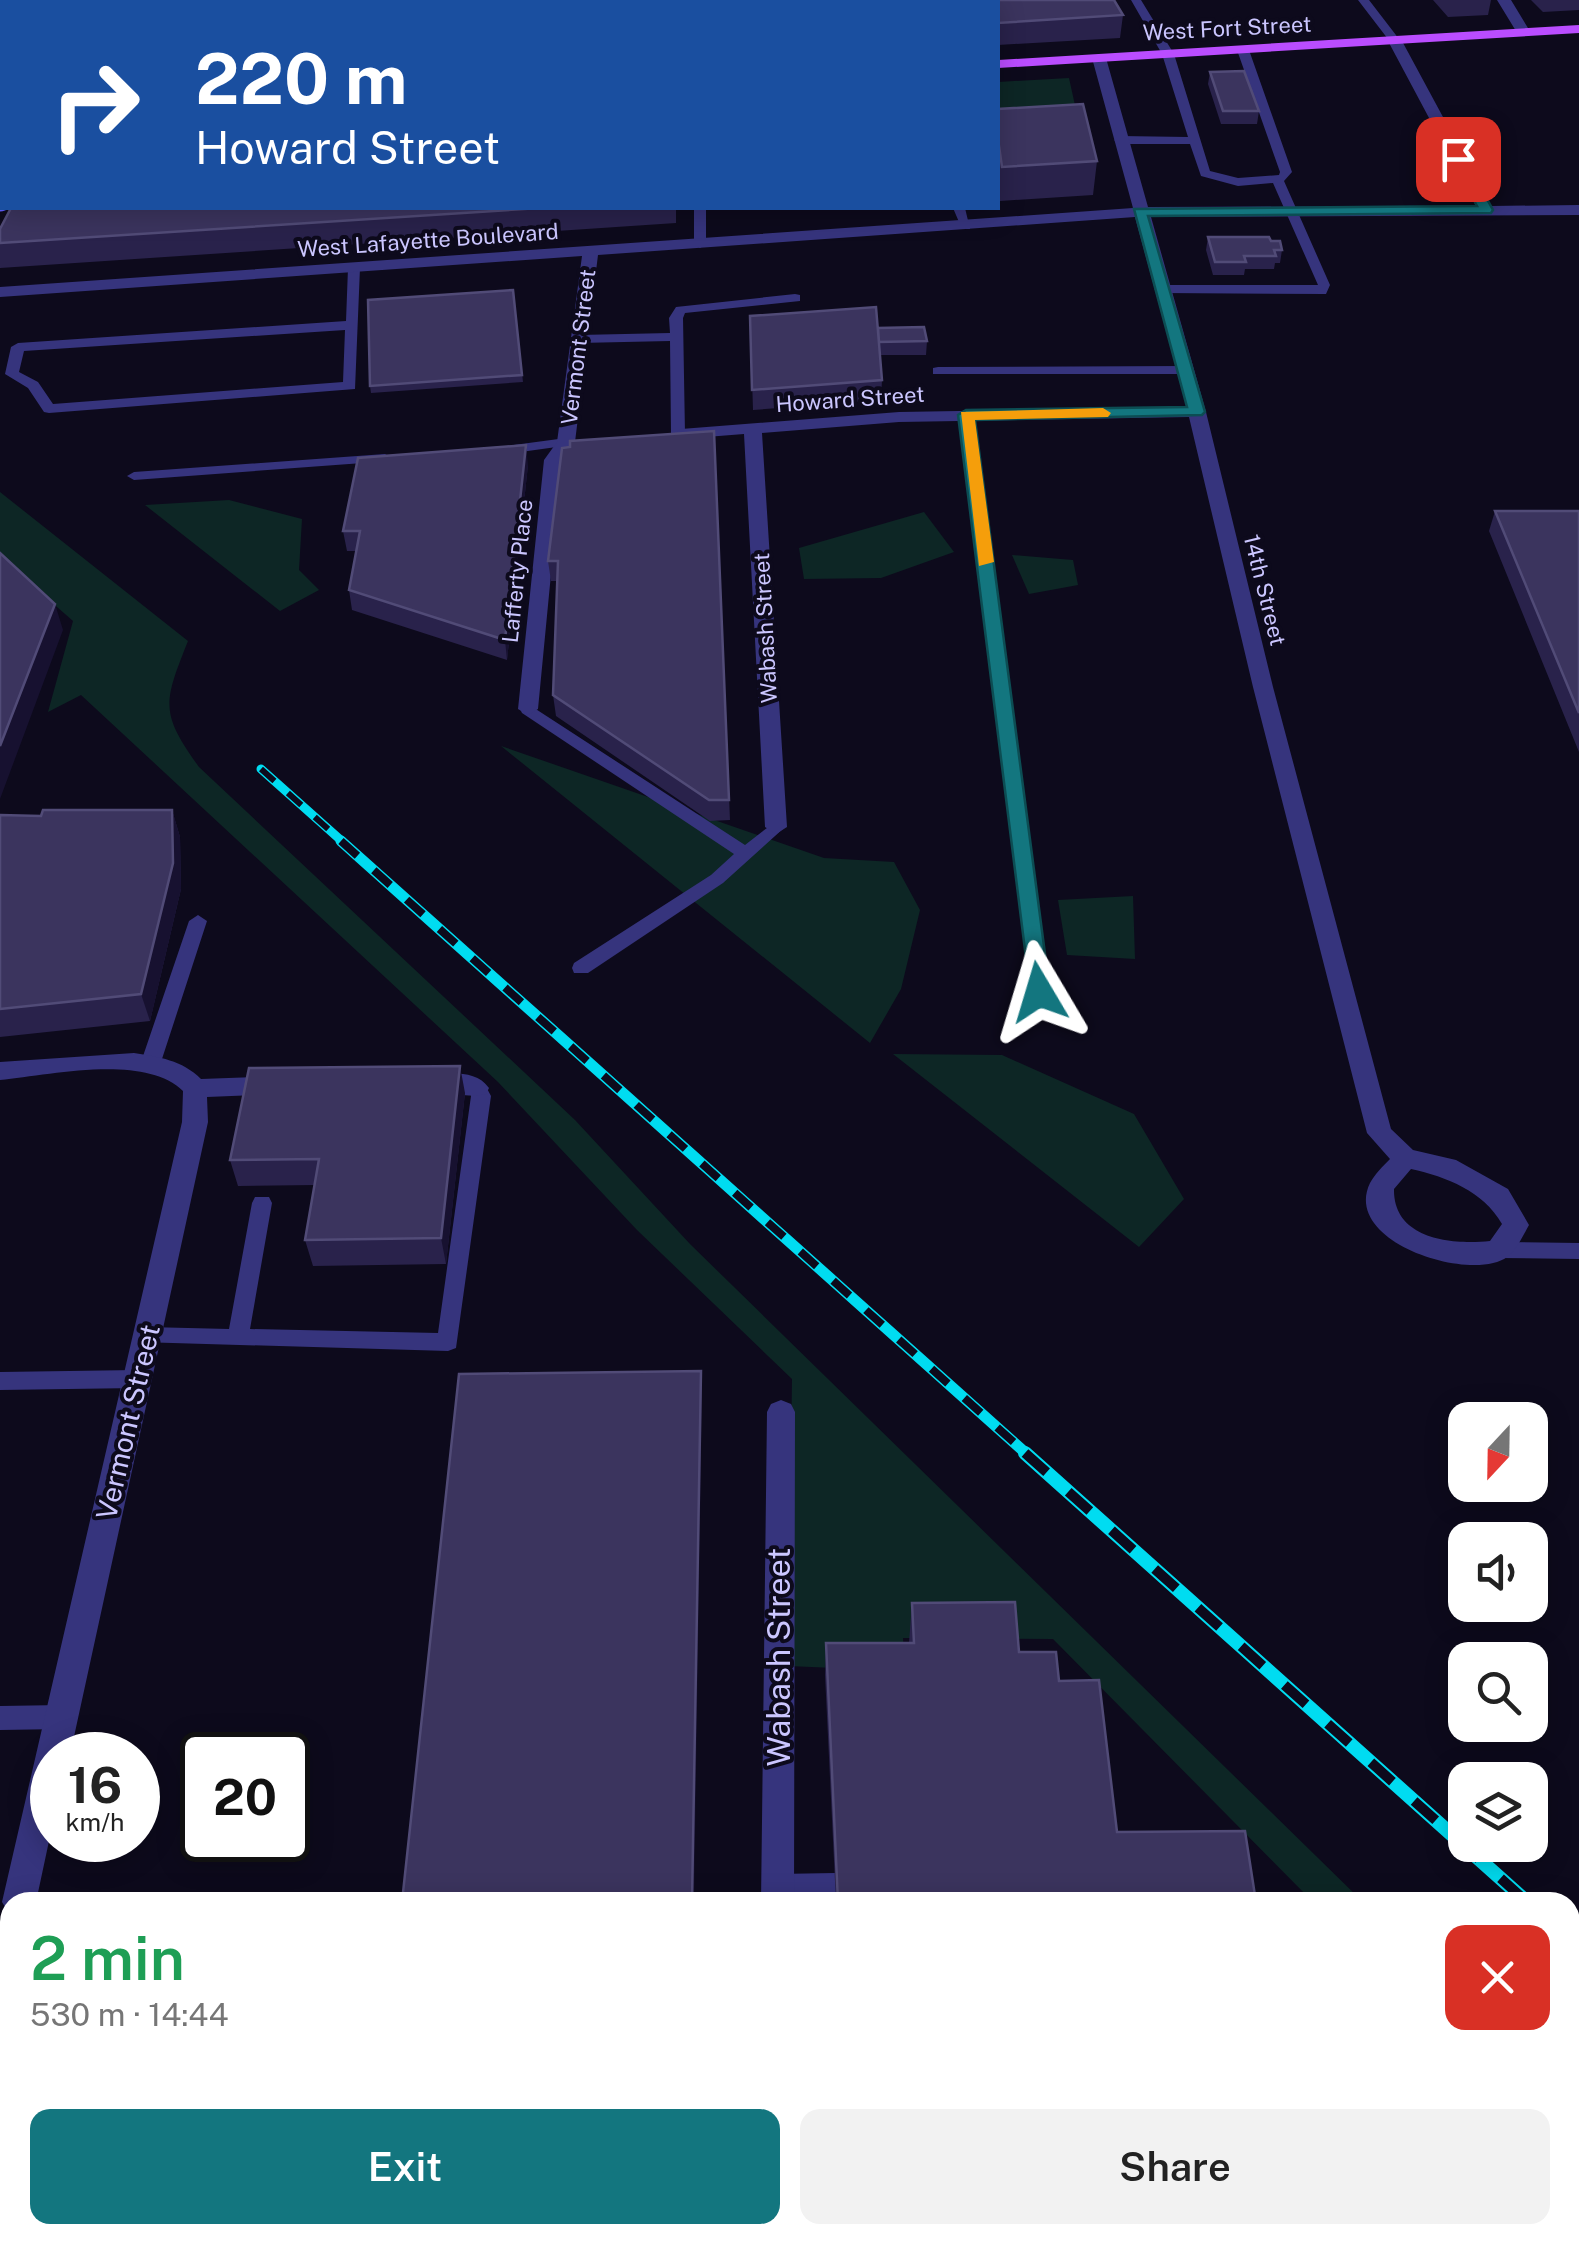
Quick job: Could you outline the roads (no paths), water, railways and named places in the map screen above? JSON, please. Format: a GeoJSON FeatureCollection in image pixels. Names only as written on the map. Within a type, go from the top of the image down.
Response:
{"type":"FeatureCollection","features":[{"type":"Feature","properties":{"kind":"main road","name":"West Fort Street"},"geometry":{"type":"LineString","coordinates":[[1000,64],[1579,29]]}},
{"type":"Feature","properties":{"kind":"street"},"geometry":{"type":"LineString","coordinates":[[1504,0],[1524,33]]}},
{"type":"Feature","properties":{"kind":"street"},"geometry":{"type":"LineString","coordinates":[[1394,40],[1486,210]]}},
{"type":"Feature","properties":{"kind":"street","name":"14th Street"},"geometry":{"type":"LineString","coordinates":[[1099,58],[1197,412],[1263,687],[1380,1133],[1405,1158]]}},
{"type":"Feature","properties":{"kind":"street","name":"West Lafayette Boulevard"},"geometry":{"type":"LineString","coordinates":[[0,292],[1139,212],[1579,210]]}},
{"type":"Feature","properties":{"kind":"street","name":"Vermont Street"},"geometry":{"type":"LineString","coordinates":[[576,442],[579,339],[590,252]]}},
{"type":"Feature","properties":{"kind":"street","name":"Howard Street"},"geometry":{"type":"LineString","coordinates":[[669,435],[966,415],[1197,412]]}},
{"type":"Feature","properties":{"kind":"street","name":"Wabash Street"},"geometry":{"type":"LineString","coordinates":[[753,429],[776,827]]}},
{"type":"Feature","properties":{"kind":"street","name":"Lafferty Place"},"geometry":{"type":"LineString","coordinates":[[528,709],[554,460],[576,442]]}},
{"type":"Feature","properties":{"kind":"street"},"geometry":{"type":"LineString","coordinates":[[0,1071],[151,1062],[183,1072],[195,1088],[245,1083],[300,1084]]}},
{"type":"Feature","properties":{"kind":"street"},"geometry":{"type":"LineString","coordinates":[[411,1084],[467,1083],[477,1088]]}},
{"type":"Feature","properties":{"kind":"street","name":"Vermont Street"},"geometry":{"type":"LineString","coordinates":[[59,1732],[194,1122],[195,1088]]}},
{"type":"Feature","properties":{"kind":"street"},"geometry":{"type":"LineString","coordinates":[[1405,1158],[1448,1167],[1499,1196],[1516,1225],[1498,1250],[1473,1256],[1433,1250],[1402,1234],[1382,1212],[1380,1187],[1405,1158]]}},
{"type":"Feature","properties":{"kind":"street","name":"Wabash Street"},"geometry":{"type":"LineString","coordinates":[[777,1892],[781,1412]]}},
{"type":"Feature","properties":{"kind":"street","name":"Vermont Street"},"geometry":{"type":"LineString","coordinates":[[22,1892],[30,1858]]}},
{"type":"Feature","properties":{"kind":"lane"},"geometry":{"type":"LineString","coordinates":[[1136,0],[1168,54],[1205,173],[1238,182],[1277,179],[1286,172],[1243,50]]}},
{"type":"Feature","properties":{"kind":"lane"},"geometry":{"type":"LineString","coordinates":[[1364,0],[1394,40]]}},
{"type":"Feature","properties":{"kind":"lane"},"geometry":{"type":"LineString","coordinates":[[1120,140],[1196,141]]}},
{"type":"Feature","properties":{"kind":"lane"},"geometry":{"type":"LineString","coordinates":[[1161,289],[1321,291],[1324,286],[1277,179]]}},
{"type":"Feature","properties":{"kind":"lane"},"geometry":{"type":"LineString","coordinates":[[700,210],[700,244]]}},
{"type":"Feature","properties":{"kind":"lane"},"geometry":{"type":"LineString","coordinates":[[960,210],[966,226]]}},
{"type":"Feature","properties":{"kind":"lane"},"geometry":{"type":"LineString","coordinates":[[353,326],[18,348],[12,374],[33,385],[49,409],[350,386],[353,326],[354,268]]}},
{"type":"Feature","properties":{"kind":"lane"},"geometry":{"type":"LineString","coordinates":[[669,435],[676,318],[686,308],[795,298]]}},
{"type":"Feature","properties":{"kind":"lane"},"geometry":{"type":"LineString","coordinates":[[579,339],[676,338]]}},
{"type":"Feature","properties":{"kind":"lane"},"geometry":{"type":"LineString","coordinates":[[938,371],[1185,370]]}},
{"type":"Feature","properties":{"kind":"lane"},"geometry":{"type":"LineString","coordinates":[[966,415],[1039,992]]}},
{"type":"Feature","properties":{"kind":"lane"},"geometry":{"type":"LineString","coordinates":[[478,452],[576,442]]}},
{"type":"Feature","properties":{"kind":"lane"},"geometry":{"type":"LineString","coordinates":[[134,476],[404,457]]}},
{"type":"Feature","properties":{"kind":"lane"},"geometry":{"type":"LineString","coordinates":[[528,709],[746,854]]}},
{"type":"Feature","properties":{"kind":"lane"},"geometry":{"type":"LineString","coordinates":[[581,968],[672,910],[776,827]]}},
{"type":"Feature","properties":{"kind":"lane"},"geometry":{"type":"LineString","coordinates":[[151,1062],[198,921]]}},
{"type":"Feature","properties":{"kind":"lane"},"geometry":{"type":"LineString","coordinates":[[147,1336],[448,1342],[481,1096],[477,1088]]}},
{"type":"Feature","properties":{"kind":"lane"},"geometry":{"type":"LineString","coordinates":[[238,1338],[262,1204]]}},
{"type":"Feature","properties":{"kind":"lane"},"geometry":{"type":"LineString","coordinates":[[1498,1250],[1579,1251]]}},
{"type":"Feature","properties":{"kind":"lane"},"geometry":{"type":"LineString","coordinates":[[0,1381],[138,1379]]}},
{"type":"Feature","properties":{"kind":"lane"},"geometry":{"type":"LineString","coordinates":[[0,1718],[62,1718]]}},
{"type":"Feature","properties":{"kind":"lane"},"geometry":{"type":"LineString","coordinates":[[796,1892],[835,1886]]}},
{"type":"Feature","properties":{"kind":"railway"},"geometry":{"type":"LineString","coordinates":[[261,769],[344,843]]}},
{"type":"Feature","properties":{"kind":"railway"},"geometry":{"type":"LineString","coordinates":[[341,841],[1028,1455]]}},
{"type":"Feature","properties":{"kind":"railway"},"geometry":{"type":"LineString","coordinates":[[1025,1453],[1516,1892]]}}]}
